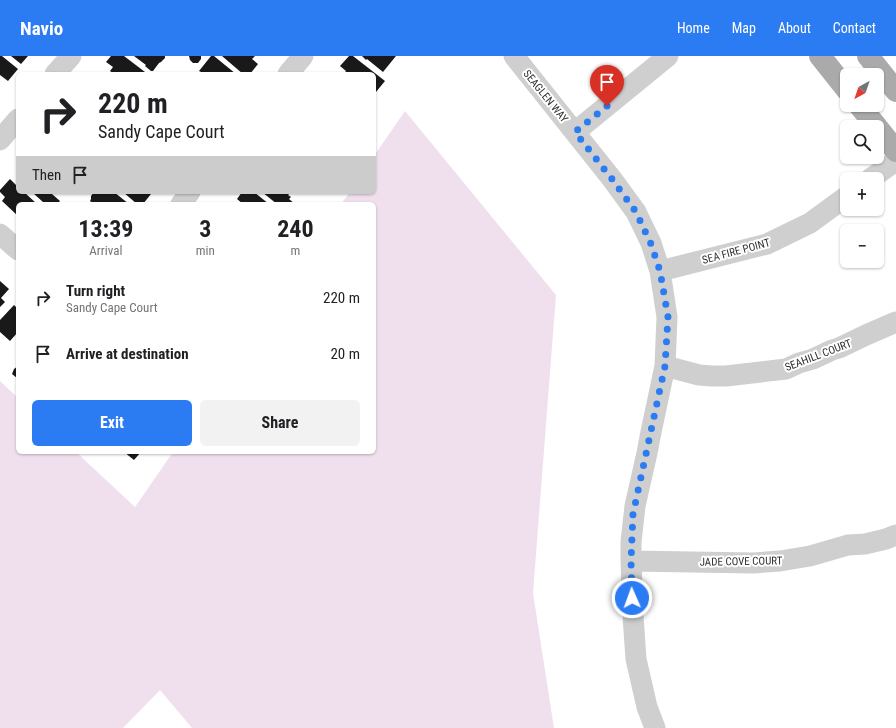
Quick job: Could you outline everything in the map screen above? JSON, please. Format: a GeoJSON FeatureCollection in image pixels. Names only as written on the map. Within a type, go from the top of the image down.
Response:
{"type":"FeatureCollection","features":[{"type":"Feature","properties":{"kind":"main road"},"geometry":{"type":"LineString","coordinates":[[820,56],[840,81]]}},
{"type":"Feature","properties":{"kind":"main road"},"geometry":{"type":"LineString","coordinates":[[868,56],[896,91]]}},
{"type":"Feature","properties":{"kind":"main road"},"geometry":{"type":"LineString","coordinates":[[865,112],[871,120]]}},
{"type":"Feature","properties":{"kind":"main road"},"geometry":{"type":"LineString","coordinates":[[884,136],[896,151]]}},
{"type":"Feature","properties":{"kind":"street"},"geometry":{"type":"LineString","coordinates":[[58,72],[71,56]]}},
{"type":"Feature","properties":{"kind":"street"},"geometry":{"type":"LineString","coordinates":[[290,72],[303,56]]}},
{"type":"Feature","properties":{"kind":"street","name":"SEAGLEN WAY"},"geometry":{"type":"LineString","coordinates":[[514,56],[612,179],[636,212],[651,244],[660,271],[668,317],[665,366],[635,506],[631,542],[636,659],[647,707],[655,728]]}},
{"type":"Feature","properties":{"kind":"street"},"geometry":{"type":"LineString","coordinates":[[575,132],[668,56]]}},
{"type":"Feature","properties":{"kind":"street"},"geometry":{"type":"LineString","coordinates":[[0,140],[16,121]]}},
{"type":"Feature","properties":{"kind":"street"},"geometry":{"type":"LineString","coordinates":[[880,172],[896,160]]}},
{"type":"Feature","properties":{"kind":"street","name":"SEA FIRE POINT"},"geometry":{"type":"LineString","coordinates":[[660,271],[768,244],[810,222],[840,201]]}},
{"type":"Feature","properties":{"kind":"street"},"geometry":{"type":"LineString","coordinates":[[0,234],[16,248]]}},
{"type":"Feature","properties":{"kind":"street","name":"SEAHILL COURT"},"geometry":{"type":"LineString","coordinates":[[665,366],[699,375],[719,376],[786,369],[839,348],[896,322]]}},
{"type":"Feature","properties":{"kind":"street","name":"JADE COVE COURT"},"geometry":{"type":"LineString","coordinates":[[631,561],[753,563],[780,561],[810,556],[848,545],[865,544],[886,539],[896,534]]}},
{"type":"Feature","properties":{"kind":"shaded area"},"geometry":{"type":"Polygon","coordinates":[[[405,111],[556,295],[533,593],[554,728],[192,728],[160,690],[123,728],[0,728],[0,381],[16,396],[16,454],[78,454],[135,507],[172,454],[376,454],[376,202],[342,202],[348,194],[376,194],[376,153],[405,111]]]}},
{"type":"Feature","properties":{"kind":"building"},"geometry":{"type":"Polygon","coordinates":[[[0,56],[18,69],[8,81],[0,75],[0,56]]]}},
{"type":"Feature","properties":{"kind":"building"},"geometry":{"type":"Polygon","coordinates":[[[11,56],[28,56],[21,64],[11,56]]]}},
{"type":"Feature","properties":{"kind":"building"},"geometry":{"type":"Polygon","coordinates":[[[111,56],[124,56],[145,72],[111,72],[110,71],[113,67],[106,62],[111,56]]]}},
{"type":"Feature","properties":{"kind":"building"},"geometry":{"type":"Polygon","coordinates":[[[134,56],[165,56],[165,58],[153,71],[151,71],[134,56]]]}},
{"type":"Feature","properties":{"kind":"building"},"geometry":{"type":"Polygon","coordinates":[[[189,56],[201,56],[201,59],[198,63],[193,63],[189,56]]]}},
{"type":"Feature","properties":{"kind":"building"},"geometry":{"type":"Polygon","coordinates":[[[211,56],[214,56],[234,72],[201,72],[199,71],[211,56]]]}},
{"type":"Feature","properties":{"kind":"building"},"geometry":{"type":"Polygon","coordinates":[[[222,56],[255,56],[252,59],[258,64],[252,72],[241,72],[222,56]]]}},
{"type":"Feature","properties":{"kind":"building"},"geometry":{"type":"Polygon","coordinates":[[[349,56],[353,56],[373,72],[345,72],[340,66],[349,56]]]}},
{"type":"Feature","properties":{"kind":"building"},"geometry":{"type":"Polygon","coordinates":[[[362,56],[396,56],[383,72],[362,56]]]}},
{"type":"Feature","properties":{"kind":"building"},"geometry":{"type":"Polygon","coordinates":[[[376,74],[385,81],[376,92],[376,74]]]}},
{"type":"Feature","properties":{"kind":"building"},"geometry":{"type":"Polygon","coordinates":[[[10,179],[16,185],[16,194],[26,194],[35,202],[16,202],[16,214],[2,201],[5,197],[0,190],[10,179]]]}},
{"type":"Feature","properties":{"kind":"building"},"geometry":{"type":"Polygon","coordinates":[[[34,194],[52,194],[60,201],[59,202],[43,202],[34,194]]]}},
{"type":"Feature","properties":{"kind":"building"},"geometry":{"type":"Polygon","coordinates":[[[92,194],[116,194],[126,202],[91,202],[90,201],[92,194]]]}},
{"type":"Feature","properties":{"kind":"building"},"geometry":{"type":"Polygon","coordinates":[[[125,194],[151,194],[145,202],[135,202],[125,194]]]}},
{"type":"Feature","properties":{"kind":"building"},"geometry":{"type":"Polygon","coordinates":[[[241,194],[256,194],[266,202],[241,202],[237,199],[241,194]]]}},
{"type":"Feature","properties":{"kind":"building"},"geometry":{"type":"Polygon","coordinates":[[[264,194],[289,194],[288,195],[291,197],[289,199],[293,202],[274,202],[264,194]]]}},
{"type":"Feature","properties":{"kind":"building"},"geometry":{"type":"Polygon","coordinates":[[[0,281],[9,289],[1,298],[5,302],[0,307],[0,281]]]}},
{"type":"Feature","properties":{"kind":"building"},"geometry":{"type":"Polygon","coordinates":[[[14,305],[16,307],[16,334],[10,341],[0,332],[0,320],[14,305]]]}},
{"type":"Feature","properties":{"kind":"building"},"geometry":{"type":"Polygon","coordinates":[[[16,368],[16,377],[12,374],[16,368]]]}},
{"type":"Feature","properties":{"kind":"building"},"geometry":{"type":"Polygon","coordinates":[[[126,454],[139,454],[134,460],[126,454]]]}},
{"type":"Feature","properties":{"kind":"route"},"geometry":{"type":"LineString","coordinates":[[607,106],[575,132],[636,212],[651,244],[660,271],[668,317],[665,366],[633,514],[631,542],[632,598]]}}]}
